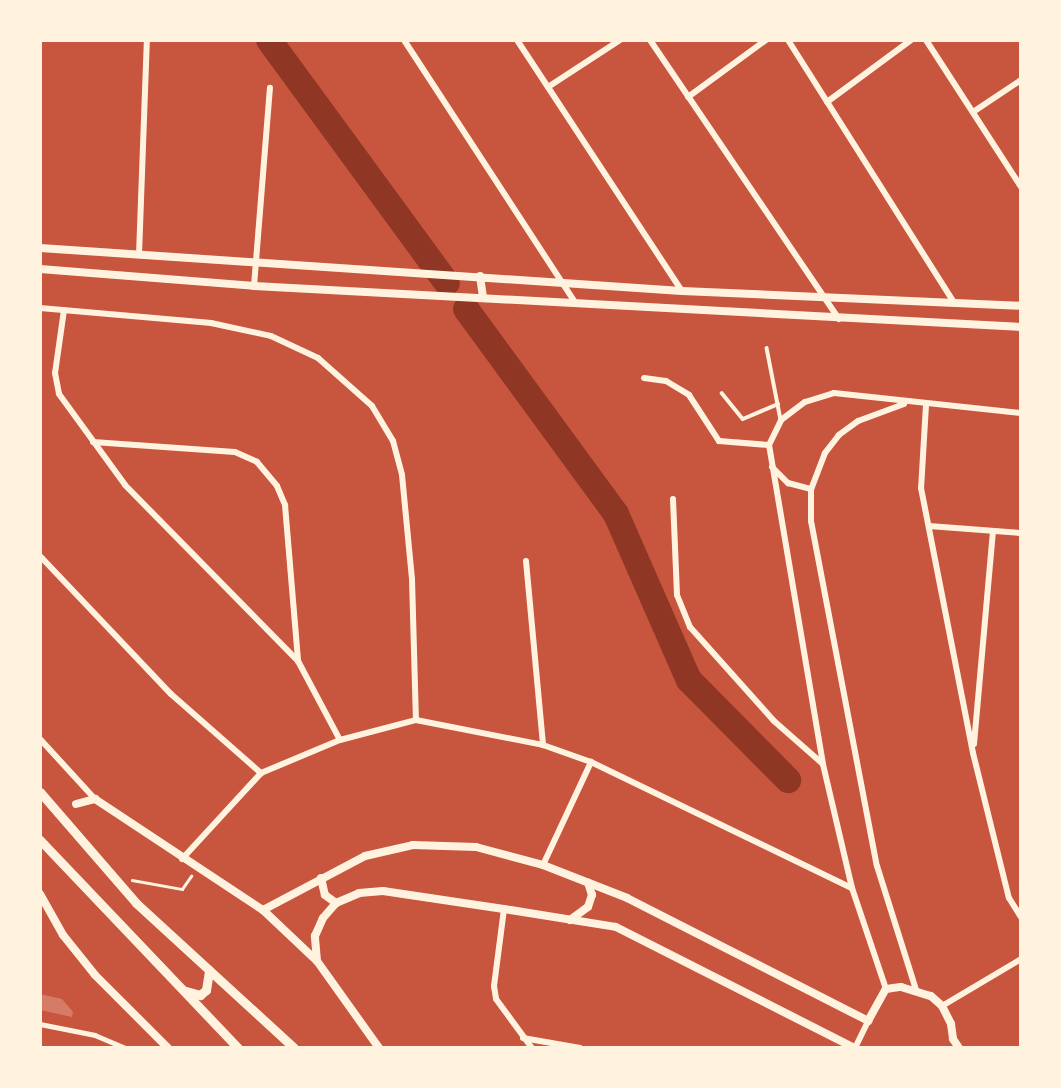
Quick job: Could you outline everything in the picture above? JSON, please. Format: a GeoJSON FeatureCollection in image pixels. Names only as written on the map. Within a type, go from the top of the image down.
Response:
{"type":"FeatureCollection","features":[{"type":"Feature","properties":{"kind":"main road"},"geometry":{"type":"LineString","coordinates":[[40,792],[136,903],[294,1048]]}},
{"type":"Feature","properties":{"kind":"main road"},"geometry":{"type":"LineString","coordinates":[[40,840],[239,1048]]}},
{"type":"Feature","properties":{"kind":"main road"},"geometry":{"type":"LineString","coordinates":[[182,989],[200,995],[206,990],[209,970]]}},
{"type":"Feature","properties":{"kind":"street"},"geometry":{"type":"LineString","coordinates":[[139,255],[147,40]]}},
{"type":"Feature","properties":{"kind":"street"},"geometry":{"type":"LineString","coordinates":[[416,40],[406,43],[576,304]]}},
{"type":"Feature","properties":{"kind":"street"},"geometry":{"type":"LineString","coordinates":[[517,40],[682,291]]}},
{"type":"Feature","properties":{"kind":"street"},"geometry":{"type":"LineString","coordinates":[[548,87],[620,40]]}},
{"type":"Feature","properties":{"kind":"street"},"geometry":{"type":"LineString","coordinates":[[650,40],[839,319]]}},
{"type":"Feature","properties":{"kind":"street"},"geometry":{"type":"LineString","coordinates":[[688,97],[766,40]]}},
{"type":"Feature","properties":{"kind":"street"},"geometry":{"type":"LineString","coordinates":[[788,40],[954,304]]}},
{"type":"Feature","properties":{"kind":"street"},"geometry":{"type":"LineString","coordinates":[[827,102],[911,40]]}},
{"type":"Feature","properties":{"kind":"street"},"geometry":{"type":"LineString","coordinates":[[926,40],[1021,187]]}},
{"type":"Feature","properties":{"kind":"street"},"geometry":{"type":"LineString","coordinates":[[973,112],[1021,80]]}},
{"type":"Feature","properties":{"kind":"street"},"geometry":{"type":"LineString","coordinates":[[254,286],[270,88]]}},
{"type":"Feature","properties":{"kind":"street"},"geometry":{"type":"LineString","coordinates":[[40,248],[480,276],[562,284],[1021,306]]}},
{"type":"Feature","properties":{"kind":"street"},"geometry":{"type":"LineString","coordinates":[[40,269],[254,286],[1021,327]]}},
{"type":"Feature","properties":{"kind":"street"},"geometry":{"type":"LineString","coordinates":[[480,276],[483,298]]}},
{"type":"Feature","properties":{"kind":"street"},"geometry":{"type":"LineString","coordinates":[[40,308],[211,323],[271,336],[318,359],[372,406],[393,441],[402,475],[412,579],[416,720]]}},
{"type":"Feature","properties":{"kind":"street"},"geometry":{"type":"LineString","coordinates":[[64,310],[55,384],[125,485],[298,661],[340,740]]}},
{"type":"Feature","properties":{"kind":"street"},"geometry":{"type":"LineString","coordinates":[[644,378],[666,381],[689,395],[719,441],[769,445]]}},
{"type":"Feature","properties":{"kind":"street"},"geometry":{"type":"LineString","coordinates":[[317,961],[315,936],[323,919],[336,904],[359,893],[383,891],[570,919],[616,927],[855,1048],[887,989],[852,888],[823,764],[769,445],[780,420],[805,402],[826,394],[1021,413]]}},
{"type":"Feature","properties":{"kind":"street"},"geometry":{"type":"LineString","coordinates":[[906,403],[858,421],[839,435],[825,453],[811,489],[811,521],[877,866],[916,990]]}},
{"type":"Feature","properties":{"kind":"street"},"geometry":{"type":"LineString","coordinates":[[926,405],[921,488],[973,752],[1009,898],[1021,917]]}},
{"type":"Feature","properties":{"kind":"street"},"geometry":{"type":"LineString","coordinates":[[93,442],[235,452],[257,462],[278,486],[285,505],[298,661]]}},
{"type":"Feature","properties":{"kind":"street"},"geometry":{"type":"LineString","coordinates":[[770,463],[789,483],[811,489]]}},
{"type":"Feature","properties":{"kind":"street"},"geometry":{"type":"LineString","coordinates":[[673,499],[677,595],[690,627],[774,720],[823,764]]}},
{"type":"Feature","properties":{"kind":"street"},"geometry":{"type":"LineString","coordinates":[[929,526],[1021,533]]}},
{"type":"Feature","properties":{"kind":"street"},"geometry":{"type":"LineString","coordinates":[[973,752],[993,532]]}},
{"type":"Feature","properties":{"kind":"street"},"geometry":{"type":"LineString","coordinates":[[40,556],[171,694],[261,773]]}},
{"type":"Feature","properties":{"kind":"street"},"geometry":{"type":"LineString","coordinates":[[526,561],[542,745]]}},
{"type":"Feature","properties":{"kind":"street"},"geometry":{"type":"LineString","coordinates":[[182,859],[261,773],[340,740],[416,720],[542,745],[591,762],[852,888]]}},
{"type":"Feature","properties":{"kind":"street"},"geometry":{"type":"LineString","coordinates":[[40,739],[95,799],[192,866],[263,910],[317,961],[379,1048]]}},
{"type":"Feature","properties":{"kind":"street"},"geometry":{"type":"LineString","coordinates":[[543,865],[591,762]]}},
{"type":"Feature","properties":{"kind":"street"},"geometry":{"type":"LineString","coordinates":[[76,804],[95,799]]}},
{"type":"Feature","properties":{"kind":"street"},"geometry":{"type":"LineString","coordinates":[[263,910],[365,856],[413,845],[475,847],[543,865],[627,898],[868,1021]]}},
{"type":"Feature","properties":{"kind":"street"},"geometry":{"type":"LineString","coordinates":[[321,878],[325,895],[336,904]]}},
{"type":"Feature","properties":{"kind":"street"},"geometry":{"type":"LineString","coordinates":[[570,919],[588,908],[592,895],[588,883]]}},
{"type":"Feature","properties":{"kind":"street"},"geometry":{"type":"LineString","coordinates":[[40,896],[63,935],[95,975],[169,1048]]}},
{"type":"Feature","properties":{"kind":"street"},"geometry":{"type":"LineString","coordinates":[[504,909],[494,986],[496,999],[532,1048]]}},
{"type":"Feature","properties":{"kind":"street"},"geometry":{"type":"LineString","coordinates":[[942,1006],[1021,959]]}},
{"type":"Feature","properties":{"kind":"street"},"geometry":{"type":"LineString","coordinates":[[887,989],[916,990],[931,996],[942,1006],[951,1024],[953,1039],[959,1048]]}},
{"type":"Feature","properties":{"kind":"street"},"geometry":{"type":"LineString","coordinates":[[40,1024],[95,1035],[126,1048]]}},
{"type":"Feature","properties":{"kind":"street"},"geometry":{"type":"LineString","coordinates":[[523,1038],[580,1048]]}},
{"type":"Feature","properties":{"kind":"street"},"geometry":{"type":"LineString","coordinates":[[948,1048],[953,1039]]}},
{"type":"Feature","properties":{"kind":"lane"},"geometry":{"type":"LineString","coordinates":[[767,348],[780,420]]}},
{"type":"Feature","properties":{"kind":"lane"},"geometry":{"type":"LineString","coordinates":[[722,393],[743,419],[778,404]]}},
{"type":"Feature","properties":{"kind":"path"},"geometry":{"type":"LineString","coordinates":[[114,877],[182,890],[195,869],[192,866]]}},
{"type":"Feature","properties":{"kind":"building"},"geometry":{"type":"Polygon","coordinates":[[[40,994],[62,999],[73,1012],[72,1017],[40,1010],[40,994]]]}},
{"type":"Feature","properties":{"kind":"waterway"},"geometry":{"type":"LineString","coordinates":[[269,40],[447,283]]}},
{"type":"Feature","properties":{"kind":"waterway"},"geometry":{"type":"LineString","coordinates":[[466,309],[616,514],[689,680],[788,780]]}}]}
